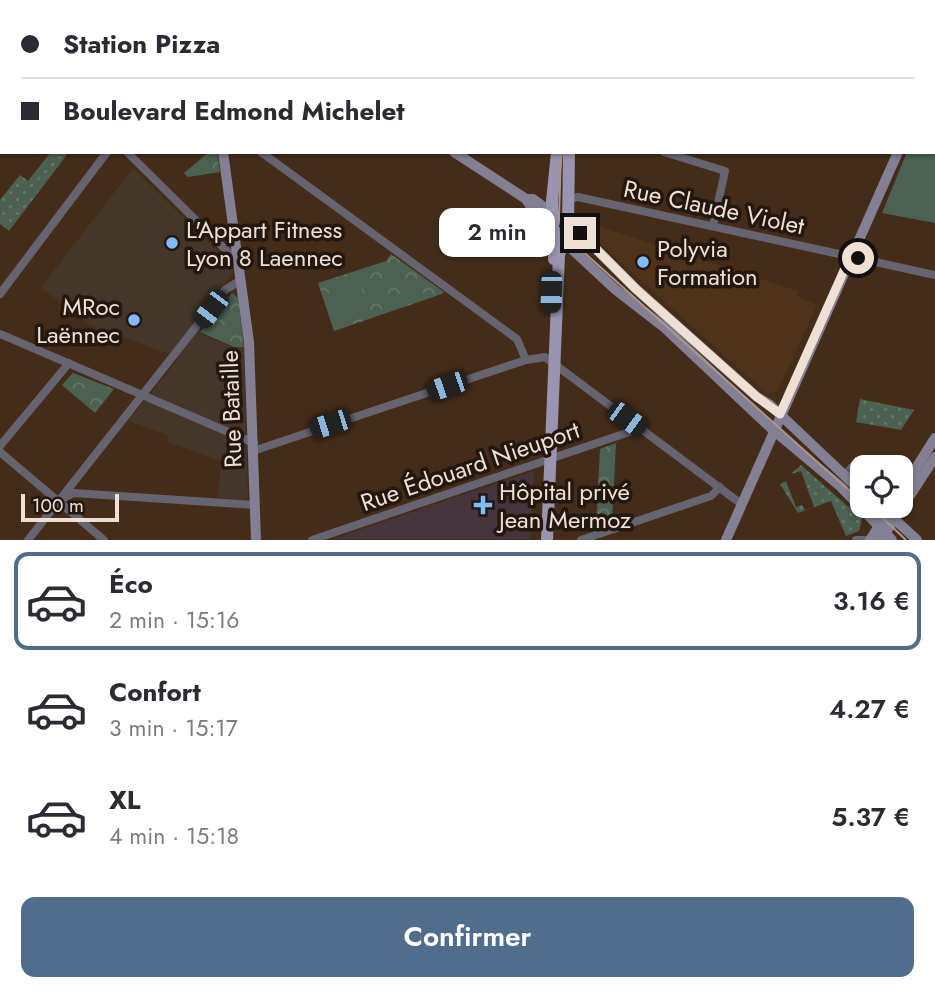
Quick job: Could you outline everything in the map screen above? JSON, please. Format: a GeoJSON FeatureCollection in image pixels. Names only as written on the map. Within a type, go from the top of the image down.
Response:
{"type":"FeatureCollection","features":[{"type":"Feature","properties":{"kind":"main road"},"geometry":{"type":"LineString","coordinates":[[552,362],[552,213],[557,154]]}},
{"type":"Feature","properties":{"kind":"main road"},"geometry":{"type":"LineString","coordinates":[[545,540],[552,362],[559,255],[568,225],[569,154]]}},
{"type":"Feature","properties":{"kind":"street"},"geometry":{"type":"LineString","coordinates":[[0,294],[105,154]]}},
{"type":"Feature","properties":{"kind":"street"},"geometry":{"type":"LineString","coordinates":[[129,154],[239,263]]}},
{"type":"Feature","properties":{"kind":"street","name":"Rue Bataille"},"geometry":{"type":"LineString","coordinates":[[223,154],[250,342],[256,540]]}},
{"type":"Feature","properties":{"kind":"street"},"geometry":{"type":"LineString","coordinates":[[264,154],[517,339],[526,360]]}},
{"type":"Feature","properties":{"kind":"street"},"geometry":{"type":"LineString","coordinates":[[456,154],[526,199],[533,210],[615,290],[628,296],[682,343],[773,430],[841,487],[884,535],[868,540],[856,540]]}},
{"type":"Feature","properties":{"kind":"street"},"geometry":{"type":"LineString","coordinates":[[670,154],[725,171],[713,226]]}},
{"type":"Feature","properties":{"kind":"street"},"geometry":{"type":"LineString","coordinates":[[726,540],[740,503],[897,154]]}},
{"type":"Feature","properties":{"kind":"street","name":"Rue Claude Violet"},"geometry":{"type":"LineString","coordinates":[[569,199],[578,197],[935,275]]}},
{"type":"Feature","properties":{"kind":"street"},"geometry":{"type":"LineString","coordinates":[[526,199],[533,199],[568,225],[757,397],[780,414],[850,481]]}},
{"type":"Feature","properties":{"kind":"street"},"geometry":{"type":"LineString","coordinates":[[219,243],[226,245],[236,240]]}},
{"type":"Feature","properties":{"kind":"street"},"geometry":{"type":"LineString","coordinates":[[28,540],[145,396],[225,290],[241,280]]}},
{"type":"Feature","properties":{"kind":"street"},"geometry":{"type":"LineString","coordinates":[[0,334],[255,447],[539,356],[552,362],[567,377],[740,503]]}},
{"type":"Feature","properties":{"kind":"street"},"geometry":{"type":"LineString","coordinates":[[0,446],[69,363]]}},
{"type":"Feature","properties":{"kind":"street","name":"Rue Édouard Nieuport"},"geometry":{"type":"LineString","coordinates":[[312,540],[641,429]]}},
{"type":"Feature","properties":{"kind":"street"},"geometry":{"type":"LineString","coordinates":[[913,480],[929,460],[935,438]]}},
{"type":"Feature","properties":{"kind":"street"},"geometry":{"type":"LineString","coordinates":[[0,452],[104,540]]}},
{"type":"Feature","properties":{"kind":"street"},"geometry":{"type":"LineString","coordinates":[[913,478],[929,460]]}},
{"type":"Feature","properties":{"kind":"street"},"geometry":{"type":"LineString","coordinates":[[844,476],[850,470]]}},
{"type":"Feature","properties":{"kind":"street"},"geometry":{"type":"LineString","coordinates":[[581,540],[711,496],[720,487]]}},
{"type":"Feature","properties":{"kind":"street"},"geometry":{"type":"LineString","coordinates":[[58,502],[73,493],[256,505]]}},
{"type":"Feature","properties":{"kind":"street"},"geometry":{"type":"LineString","coordinates":[[896,518],[917,540]]}},
{"type":"Feature","properties":{"kind":"shaded area"},"geometry":{"type":"Polygon","coordinates":[[[133,168],[232,266],[233,272],[193,326],[208,338],[234,347],[244,347],[248,500],[218,498],[221,461],[168,442],[168,435],[129,421],[179,358],[89,324],[41,288],[133,168]]]}},
{"type":"Feature","properties":{"kind":"shaded area"},"geometry":{"type":"Polygon","coordinates":[[[586,222],[798,291],[797,296],[817,305],[777,392],[767,394],[617,259],[592,235],[586,222]]]}},
{"type":"Feature","properties":{"kind":"shaded area","name":"Hôpital privé Jean Mermoz"},"geometry":{"type":"Polygon","coordinates":[[[534,471],[531,539],[332,539],[534,471]]]}},
{"type":"Feature","properties":{"kind":"green space"},"geometry":{"type":"Polygon","coordinates":[[[49,154],[67,154],[9,231],[0,224],[0,200],[20,175],[28,181],[49,154]]]}},
{"type":"Feature","properties":{"kind":"green space"},"geometry":{"type":"Polygon","coordinates":[[[207,154],[217,154],[220,172],[188,177],[184,173],[207,154]]]}},
{"type":"Feature","properties":{"kind":"green space"},"geometry":{"type":"Polygon","coordinates":[[[906,154],[935,154],[935,223],[882,213],[906,154]]]}},
{"type":"Feature","properties":{"kind":"green space"},"geometry":{"type":"Polygon","coordinates":[[[521,214],[528,219],[544,249],[543,255],[536,249],[531,255],[506,237],[521,214]]]}},
{"type":"Feature","properties":{"kind":"green space"},"geometry":{"type":"Polygon","coordinates":[[[391,254],[444,292],[334,331],[318,283],[386,261],[391,254]]]}},
{"type":"Feature","properties":{"kind":"green space"},"geometry":{"type":"Polygon","coordinates":[[[356,274],[370,314],[340,324],[326,284],[356,274]]]}},
{"type":"Feature","properties":{"kind":"green space"},"geometry":{"type":"Polygon","coordinates":[[[232,293],[238,298],[244,347],[234,347],[200,332],[232,293]]]}},
{"type":"Feature","properties":{"kind":"green space"},"geometry":{"type":"Polygon","coordinates":[[[73,373],[114,389],[95,413],[62,385],[73,373]]]}},
{"type":"Feature","properties":{"kind":"green space"},"geometry":{"type":"Polygon","coordinates":[[[860,399],[914,410],[901,430],[856,422],[860,399]]]}},
{"type":"Feature","properties":{"kind":"green space"},"geometry":{"type":"Polygon","coordinates":[[[616,443],[612,522],[596,527],[600,449],[616,443]]]}},
{"type":"Feature","properties":{"kind":"green space"},"geometry":{"type":"Polygon","coordinates":[[[801,465],[850,508],[850,518],[862,519],[859,531],[846,536],[831,501],[798,513],[780,484],[786,481],[796,507],[802,505],[805,510],[814,507],[801,471],[791,474],[801,465]]]}},
{"type":"Feature","properties":{"kind":"tram line"},"geometry":{"type":"LineString","coordinates":[[561,154],[559,218],[568,238],[850,491]]}},
{"type":"Feature","properties":{"kind":"tram line"},"geometry":{"type":"LineString","coordinates":[[883,518],[906,540]]}},
{"type":"Feature","properties":{"kind":"place","name":"L'Appart Fitness Lyon 8 Laennec"},"geometry":{"type":"Point","coordinates":[172,243]}},
{"type":"Feature","properties":{"kind":"place","name":"Polyvia Formation"},"geometry":{"type":"Point","coordinates":[643,262]}},
{"type":"Feature","properties":{"kind":"place","name":"MRoc Laënnec"},"geometry":{"type":"Point","coordinates":[134,320]}},
{"type":"Feature","properties":{"kind":"place","name":"Hôpital privé Jean Mermoz"},"geometry":{"type":"Point","coordinates":[483,505]}},
{"type":"Feature","properties":{"kind":"route"},"geometry":{"type":"LineString","coordinates":[[580,233],[636,289],[757,397],[780,414],[850,257],[858,258]]}}]}
